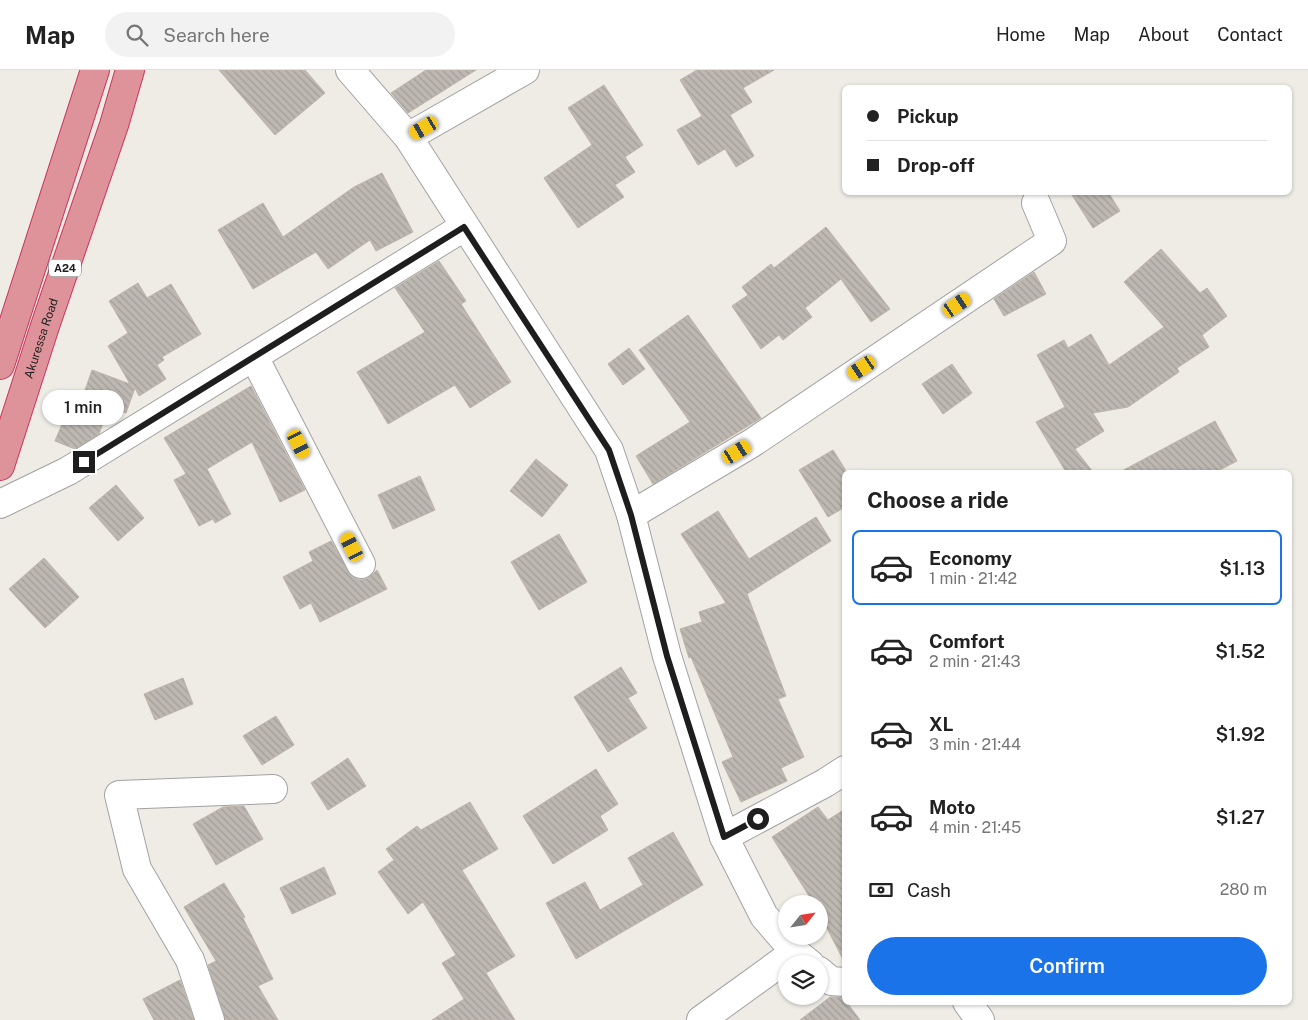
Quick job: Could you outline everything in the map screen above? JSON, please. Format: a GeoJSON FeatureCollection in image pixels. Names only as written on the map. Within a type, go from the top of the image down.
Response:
{"type":"FeatureCollection","features":[{"type":"Feature","properties":{"kind":"highway","name":"A24"},"geometry":{"type":"LineString","coordinates":[[0,365],[95,70]]}},
{"type":"Feature","properties":{"kind":"highway","name":"Akuressa Road"},"geometry":{"type":"LineString","coordinates":[[0,466],[114,125],[130,70]]}},
{"type":"Feature","properties":{"kind":"street"},"geometry":{"type":"LineString","coordinates":[[350,70],[408,137],[464,227],[609,450],[631,515],[667,656],[724,837],[764,916],[799,955]]}},
{"type":"Feature","properties":{"kind":"street"},"geometry":{"type":"LineString","coordinates":[[408,137],[525,70]]}},
{"type":"Feature","properties":{"kind":"street"},"geometry":{"type":"LineString","coordinates":[[631,515],[752,443],[1052,241],[1036,203]]}},
{"type":"Feature","properties":{"kind":"street"},"geometry":{"type":"LineString","coordinates":[[0,504],[68,471],[464,227]]}},
{"type":"Feature","properties":{"kind":"street"},"geometry":{"type":"LineString","coordinates":[[254,357],[361,564]]}},
{"type":"Feature","properties":{"kind":"street"},"geometry":{"type":"LineString","coordinates":[[724,837],[842,772]]}},
{"type":"Feature","properties":{"kind":"street"},"geometry":{"type":"LineString","coordinates":[[210,1020],[190,960],[136,869],[119,795],[273,789]]}},
{"type":"Feature","properties":{"kind":"street"},"geometry":{"type":"LineString","coordinates":[[701,1020],[778,973]]}},
{"type":"Feature","properties":{"kind":"street"},"geometry":{"type":"LineString","coordinates":[[828,978],[831,981],[842,982]]}},
{"type":"Feature","properties":{"kind":"street"},"geometry":{"type":"LineString","coordinates":[[969,1005],[980,1020]]}},
{"type":"Feature","properties":{"kind":"building"},"geometry":{"type":"Polygon","coordinates":[[[219,70],[305,70],[325,93],[275,135],[219,70]]]}},
{"type":"Feature","properties":{"kind":"building"},"geometry":{"type":"Polygon","coordinates":[[[426,70],[476,70],[408,113],[391,93],[426,70]]]}},
{"type":"Feature","properties":{"kind":"building"},"geometry":{"type":"Polygon","coordinates":[[[697,70],[774,70],[743,88],[752,102],[730,115],[754,156],[736,167],[725,149],[698,165],[677,130],[702,116],[680,80],[697,70]]]}},
{"type":"Feature","properties":{"kind":"building"},"geometry":{"type":"Polygon","coordinates":[[[604,85],[643,145],[625,157],[635,172],[615,185],[624,197],[578,228],[544,178],[592,145],[568,108],[604,85]]]}},
{"type":"Feature","properties":{"kind":"building"},"geometry":{"type":"Polygon","coordinates":[[[382,173],[413,232],[376,251],[370,240],[328,269],[316,252],[253,289],[218,230],[263,203],[283,237],[354,187],[382,173]]]}},
{"type":"Feature","properties":{"kind":"building"},"geometry":{"type":"Polygon","coordinates":[[[1072,195],[1110,195],[1120,211],[1093,228],[1072,195]]]}},
{"type":"Feature","properties":{"kind":"building"},"geometry":{"type":"Polygon","coordinates":[[[826,227],[890,309],[871,322],[841,279],[805,308],[812,317],[783,340],[779,335],[761,349],[732,306],[748,295],[742,287],[771,264],[774,268],[826,227]]]}},
{"type":"Feature","properties":{"kind":"building"},"geometry":{"type":"Polygon","coordinates":[[[1161,249],[1200,293],[1207,288],[1227,316],[1202,335],[1209,347],[1177,368],[1179,372],[1128,407],[1093,413],[1104,431],[1075,449],[1091,470],[1065,470],[1036,422],[1065,407],[1037,355],[1064,340],[1068,348],[1091,334],[1109,365],[1164,327],[1124,282],[1161,249]]]}},
{"type":"Feature","properties":{"kind":"building"},"geometry":{"type":"Polygon","coordinates":[[[439,261],[466,301],[461,304],[511,382],[470,408],[455,385],[388,424],[357,372],[425,332],[395,288],[439,261]]]}},
{"type":"Feature","properties":{"kind":"building"},"geometry":{"type":"Polygon","coordinates":[[[1034,272],[1046,294],[1004,316],[994,299],[1034,272]]]}},
{"type":"Feature","properties":{"kind":"building"},"geometry":{"type":"Polygon","coordinates":[[[138,283],[147,298],[171,284],[201,334],[162,357],[164,360],[157,365],[166,379],[139,396],[135,388],[126,413],[109,407],[99,434],[75,449],[55,441],[67,412],[76,416],[92,370],[130,384],[108,346],[128,333],[109,301],[138,283]]]}},
{"type":"Feature","properties":{"kind":"building"},"geometry":{"type":"Polygon","coordinates":[[[688,315],[761,418],[653,484],[636,456],[690,422],[639,350],[688,315]]]}},
{"type":"Feature","properties":{"kind":"building"},"geometry":{"type":"Polygon","coordinates":[[[629,348],[645,369],[623,385],[608,364],[629,348]]]}},
{"type":"Feature","properties":{"kind":"building"},"geometry":{"type":"Polygon","coordinates":[[[952,364],[972,393],[943,414],[922,384],[952,364]]]}},
{"type":"Feature","properties":{"kind":"building"},"geometry":{"type":"Polygon","coordinates":[[[251,386],[305,490],[280,502],[252,442],[207,469],[231,514],[215,523],[213,519],[199,526],[174,480],[186,474],[164,438],[251,386]]]}},
{"type":"Feature","properties":{"kind":"building"},"geometry":{"type":"Polygon","coordinates":[[[1215,421],[1237,461],[1220,470],[1124,470],[1215,421]]]}},
{"type":"Feature","properties":{"kind":"building"},"geometry":{"type":"Polygon","coordinates":[[[833,450],[845,469],[842,470],[842,509],[828,517],[799,470],[833,450]]]}},
{"type":"Feature","properties":{"kind":"building"},"geometry":{"type":"Polygon","coordinates":[[[536,459],[568,485],[542,517],[510,491],[536,459]]]}},
{"type":"Feature","properties":{"kind":"building"},"geometry":{"type":"Polygon","coordinates":[[[420,476],[435,510],[393,529],[378,495],[420,476]]]}},
{"type":"Feature","properties":{"kind":"building"},"geometry":{"type":"Polygon","coordinates":[[[116,485],[144,518],[118,541],[89,508],[116,485]]]}},
{"type":"Feature","properties":{"kind":"building"},"geometry":{"type":"Polygon","coordinates":[[[718,511],[749,559],[816,517],[831,541],[747,594],[786,696],[778,699],[804,757],[781,768],[787,781],[741,802],[722,762],[733,757],[691,657],[689,658],[680,629],[702,622],[699,612],[726,603],[681,534],[718,511]]]}},
{"type":"Feature","properties":{"kind":"building"},"geometry":{"type":"Polygon","coordinates":[[[559,534],[587,582],[539,610],[511,562],[559,534]]]}},
{"type":"Feature","properties":{"kind":"building"},"geometry":{"type":"Polygon","coordinates":[[[331,541],[352,577],[360,580],[368,578],[377,570],[387,589],[320,622],[311,603],[300,609],[283,577],[313,561],[309,552],[331,541]]]}},
{"type":"Feature","properties":{"kind":"building"},"geometry":{"type":"Polygon","coordinates":[[[44,558],[79,597],[45,628],[9,589],[44,558]]]}},
{"type":"Feature","properties":{"kind":"building"},"geometry":{"type":"Polygon","coordinates":[[[621,667],[637,693],[628,698],[647,728],[608,752],[574,697],[621,667]]]}},
{"type":"Feature","properties":{"kind":"building"},"geometry":{"type":"Polygon","coordinates":[[[183,678],[193,704],[155,720],[144,694],[183,678]]]}},
{"type":"Feature","properties":{"kind":"building"},"geometry":{"type":"Polygon","coordinates":[[[276,716],[294,745],[262,765],[243,736],[276,716]]]}},
{"type":"Feature","properties":{"kind":"building"},"geometry":{"type":"Polygon","coordinates":[[[348,758],[366,786],[328,810],[311,783],[348,758]]]}},
{"type":"Feature","properties":{"kind":"building"},"geometry":{"type":"Polygon","coordinates":[[[596,769],[618,804],[600,816],[608,830],[553,864],[523,816],[596,769]]]}},
{"type":"Feature","properties":{"kind":"building"},"geometry":{"type":"Polygon","coordinates":[[[470,802],[498,849],[462,870],[515,956],[486,973],[515,1020],[432,1020],[464,999],[442,963],[456,955],[423,902],[408,914],[378,872],[394,860],[386,849],[417,826],[421,830],[470,802]]]}},
{"type":"Feature","properties":{"kind":"building"},"geometry":{"type":"Polygon","coordinates":[[[244,806],[263,839],[216,865],[193,824],[223,807],[244,806]]]}},
{"type":"Feature","properties":{"kind":"building"},"geometry":{"type":"Polygon","coordinates":[[[818,807],[828,820],[842,811],[842,957],[828,930],[828,895],[808,895],[772,837],[818,807]]]}},
{"type":"Feature","properties":{"kind":"building"},"geometry":{"type":"Polygon","coordinates":[[[673,832],[703,885],[576,959],[546,903],[585,882],[600,910],[643,885],[628,858],[673,832]]]}},
{"type":"Feature","properties":{"kind":"building"},"geometry":{"type":"Polygon","coordinates":[[[324,867],[336,894],[292,914],[280,888],[324,867]]]}},
{"type":"Feature","properties":{"kind":"building"},"geometry":{"type":"Polygon","coordinates":[[[224,883],[245,917],[243,918],[273,979],[258,986],[278,1020],[225,1020],[208,965],[216,961],[184,907],[224,883]]]}},
{"type":"Feature","properties":{"kind":"building"},"geometry":{"type":"Polygon","coordinates":[[[180,980],[194,1020],[154,1020],[143,999],[180,980]]]}},
{"type":"Feature","properties":{"kind":"building"},"geometry":{"type":"Polygon","coordinates":[[[830,997],[842,997],[842,1005],[849,1005],[860,1020],[800,1020],[820,1005],[828,1005],[828,999],[830,997]]]}},
{"type":"Feature","properties":{"kind":"route"},"geometry":{"type":"LineString","coordinates":[[84,462],[464,227],[609,450],[631,515],[667,656],[724,837],[758,819]]}}]}
